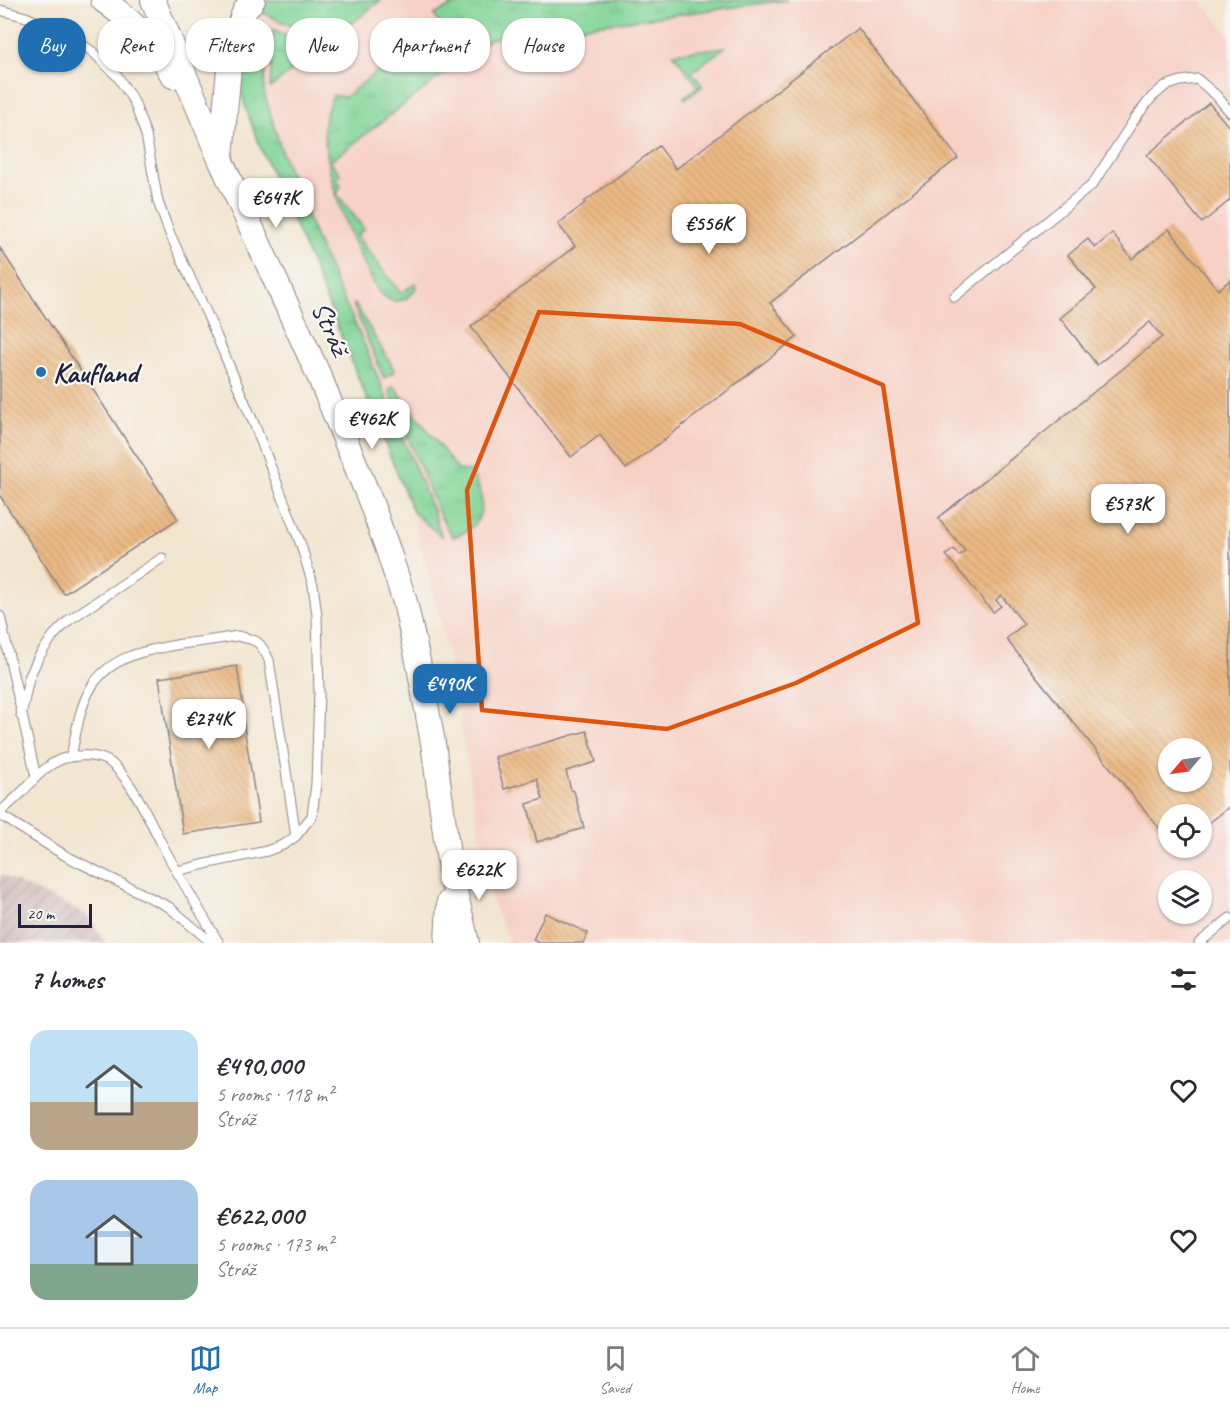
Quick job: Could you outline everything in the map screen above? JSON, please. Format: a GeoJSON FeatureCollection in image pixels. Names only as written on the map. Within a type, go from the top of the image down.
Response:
{"type":"FeatureCollection","features":[{"type":"Feature","properties":{"kind":"street"},"geometry":{"type":"LineString","coordinates":[[103,0],[140,30],[159,53],[220,159]]}},
{"type":"Feature","properties":{"kind":"street","name":"Stráž"},"geometry":{"type":"LineString","coordinates":[[153,0],[220,159],[320,378],[392,560],[405,602],[418,661],[434,743],[450,869],[467,943]]}},
{"type":"Feature","properties":{"kind":"street"},"geometry":{"type":"LineString","coordinates":[[220,159],[231,46],[245,10],[253,0]]}},
{"type":"Feature","properties":{"kind":"street","name":"Stráž"},"geometry":{"type":"LineString","coordinates":[[447,943],[450,869]]}},
{"type":"Feature","properties":{"kind":"lane"},"geometry":{"type":"LineString","coordinates":[[0,10],[46,25],[71,37],[93,52],[118,77],[134,102],[146,135],[158,202],[235,379],[302,545],[313,585],[317,615],[319,693],[316,784],[312,816],[296,836],[285,844],[267,851],[177,871]]}},
{"type":"Feature","properties":{"kind":"lane"},"geometry":{"type":"LineString","coordinates":[[954,297],[1092,185],[1136,117],[1152,96],[1165,86],[1197,79],[1216,95],[1230,112]]}},
{"type":"Feature","properties":{"kind":"lane"},"geometry":{"type":"LineString","coordinates":[[21,716],[29,678],[38,658],[53,636],[69,620],[162,558]]}},
{"type":"Feature","properties":{"kind":"lane"},"geometry":{"type":"LineString","coordinates":[[0,616],[36,777]]}},
{"type":"Feature","properties":{"kind":"lane"},"geometry":{"type":"LineString","coordinates":[[71,757],[78,722],[92,686],[102,674],[125,657],[158,648],[237,636],[249,638],[261,644],[269,660],[296,836]]}},
{"type":"Feature","properties":{"kind":"lane"},"geometry":{"type":"LineString","coordinates":[[212,943],[169,907],[66,856],[0,813],[52,764],[71,757],[104,759],[126,780],[135,793],[219,943]]}},
{"type":"Feature","properties":{"kind":"lane"},"geometry":{"type":"LineString","coordinates":[[1199,943],[1230,918]]}},
{"type":"Feature","properties":{"kind":"highlighted area"},"geometry":{"type":"Polygon","coordinates":[[[539,312],[740,324],[883,385],[918,623],[796,683],[667,729],[482,710],[467,490],[539,312]]]}},
{"type":"Feature","properties":{"kind":"shaded area"},"geometry":{"type":"Polygon","coordinates":[[[268,0],[1200,0],[1230,36],[1230,943],[510,943],[492,902],[446,644],[411,507],[245,106],[241,88],[242,72],[274,72],[274,18],[255,18],[268,0]]]}},
{"type":"Feature","properties":{"kind":"shaded area"},"geometry":{"type":"Polygon","coordinates":[[[0,874],[86,914],[106,943],[0,943],[0,874]]]}},
{"type":"Feature","properties":{"kind":"green space"},"geometry":{"type":"Polygon","coordinates":[[[268,0],[381,0],[358,18],[286,18],[286,24],[259,11],[268,0]]]}},
{"type":"Feature","properties":{"kind":"green space"},"geometry":{"type":"Polygon","coordinates":[[[475,0],[788,0],[585,26],[585,18],[502,18],[502,37],[490,39],[490,18],[436,18],[434,15],[451,6],[475,0]]]}},
{"type":"Feature","properties":{"kind":"green space"},"geometry":{"type":"Polygon","coordinates":[[[274,29],[286,35],[286,72],[290,72],[270,88],[271,72],[274,72],[274,29]]]}},
{"type":"Feature","properties":{"kind":"green space"},"geometry":{"type":"Polygon","coordinates":[[[725,47],[692,72],[703,86],[685,99],[684,97],[698,86],[673,53],[725,47]]]}},
{"type":"Feature","properties":{"kind":"green space"},"geometry":{"type":"Polygon","coordinates":[[[265,72],[264,92],[282,153],[321,251],[362,339],[442,537],[413,512],[311,262],[258,142],[245,106],[240,73],[265,72]]]}},
{"type":"Feature","properties":{"kind":"green space"},"geometry":{"type":"Polygon","coordinates":[[[377,72],[446,72],[331,161],[341,175],[336,179],[341,185],[337,194],[364,229],[357,235],[361,242],[401,293],[416,283],[417,285],[406,298],[398,301],[386,298],[378,291],[346,224],[334,189],[324,136],[325,121],[333,95],[345,97],[377,72]]]}},
{"type":"Feature","properties":{"kind":"green space"},"geometry":{"type":"Polygon","coordinates":[[[355,304],[395,371],[384,378],[353,305],[355,304]]]}},
{"type":"Feature","properties":{"kind":"green space"},"geometry":{"type":"Polygon","coordinates":[[[394,386],[458,470],[470,471],[480,491],[481,510],[478,519],[473,526],[453,537],[440,516],[389,390],[394,386]]]}},
{"type":"Feature","properties":{"kind":"building"},"geometry":{"type":"Polygon","coordinates":[[[858,28],[958,158],[770,303],[797,337],[626,469],[600,435],[571,457],[471,327],[575,246],[558,224],[584,202],[659,146],[676,169],[858,28]]]}},
{"type":"Feature","properties":{"kind":"building"},"geometry":{"type":"Polygon","coordinates":[[[1209,103],[1230,128],[1230,200],[1202,223],[1147,155],[1209,103]]]}},
{"type":"Feature","properties":{"kind":"building"},"geometry":{"type":"Polygon","coordinates":[[[1169,229],[1218,290],[1230,280],[1230,806],[1212,821],[1212,804],[1158,804],[1158,827],[1006,639],[1024,624],[1001,595],[996,600],[1001,606],[993,612],[946,555],[954,549],[959,556],[965,551],[938,518],[1162,337],[1150,322],[1097,365],[1060,318],[1096,289],[1068,255],[1088,239],[1095,248],[1112,233],[1132,259],[1169,229]]]}},
{"type":"Feature","properties":{"kind":"building","name":"Kaufland"},"geometry":{"type":"Polygon","coordinates":[[[0,248],[178,519],[64,594],[0,496],[0,248]]]}},
{"type":"Feature","properties":{"kind":"building"},"geometry":{"type":"Polygon","coordinates":[[[237,666],[259,822],[183,834],[159,678],[237,666]]]}},
{"type":"Feature","properties":{"kind":"building"},"geometry":{"type":"Polygon","coordinates":[[[587,731],[596,762],[566,771],[584,828],[537,842],[527,804],[543,799],[537,779],[504,789],[495,757],[587,731]]]}},
{"type":"Feature","properties":{"kind":"building"},"geometry":{"type":"Polygon","coordinates":[[[545,913],[588,933],[583,943],[539,943],[533,940],[545,913]]]}},
{"type":"Feature","properties":{"kind":"place","name":"Kaufland"},"geometry":{"type":"Point","coordinates":[41,372]}}]}
